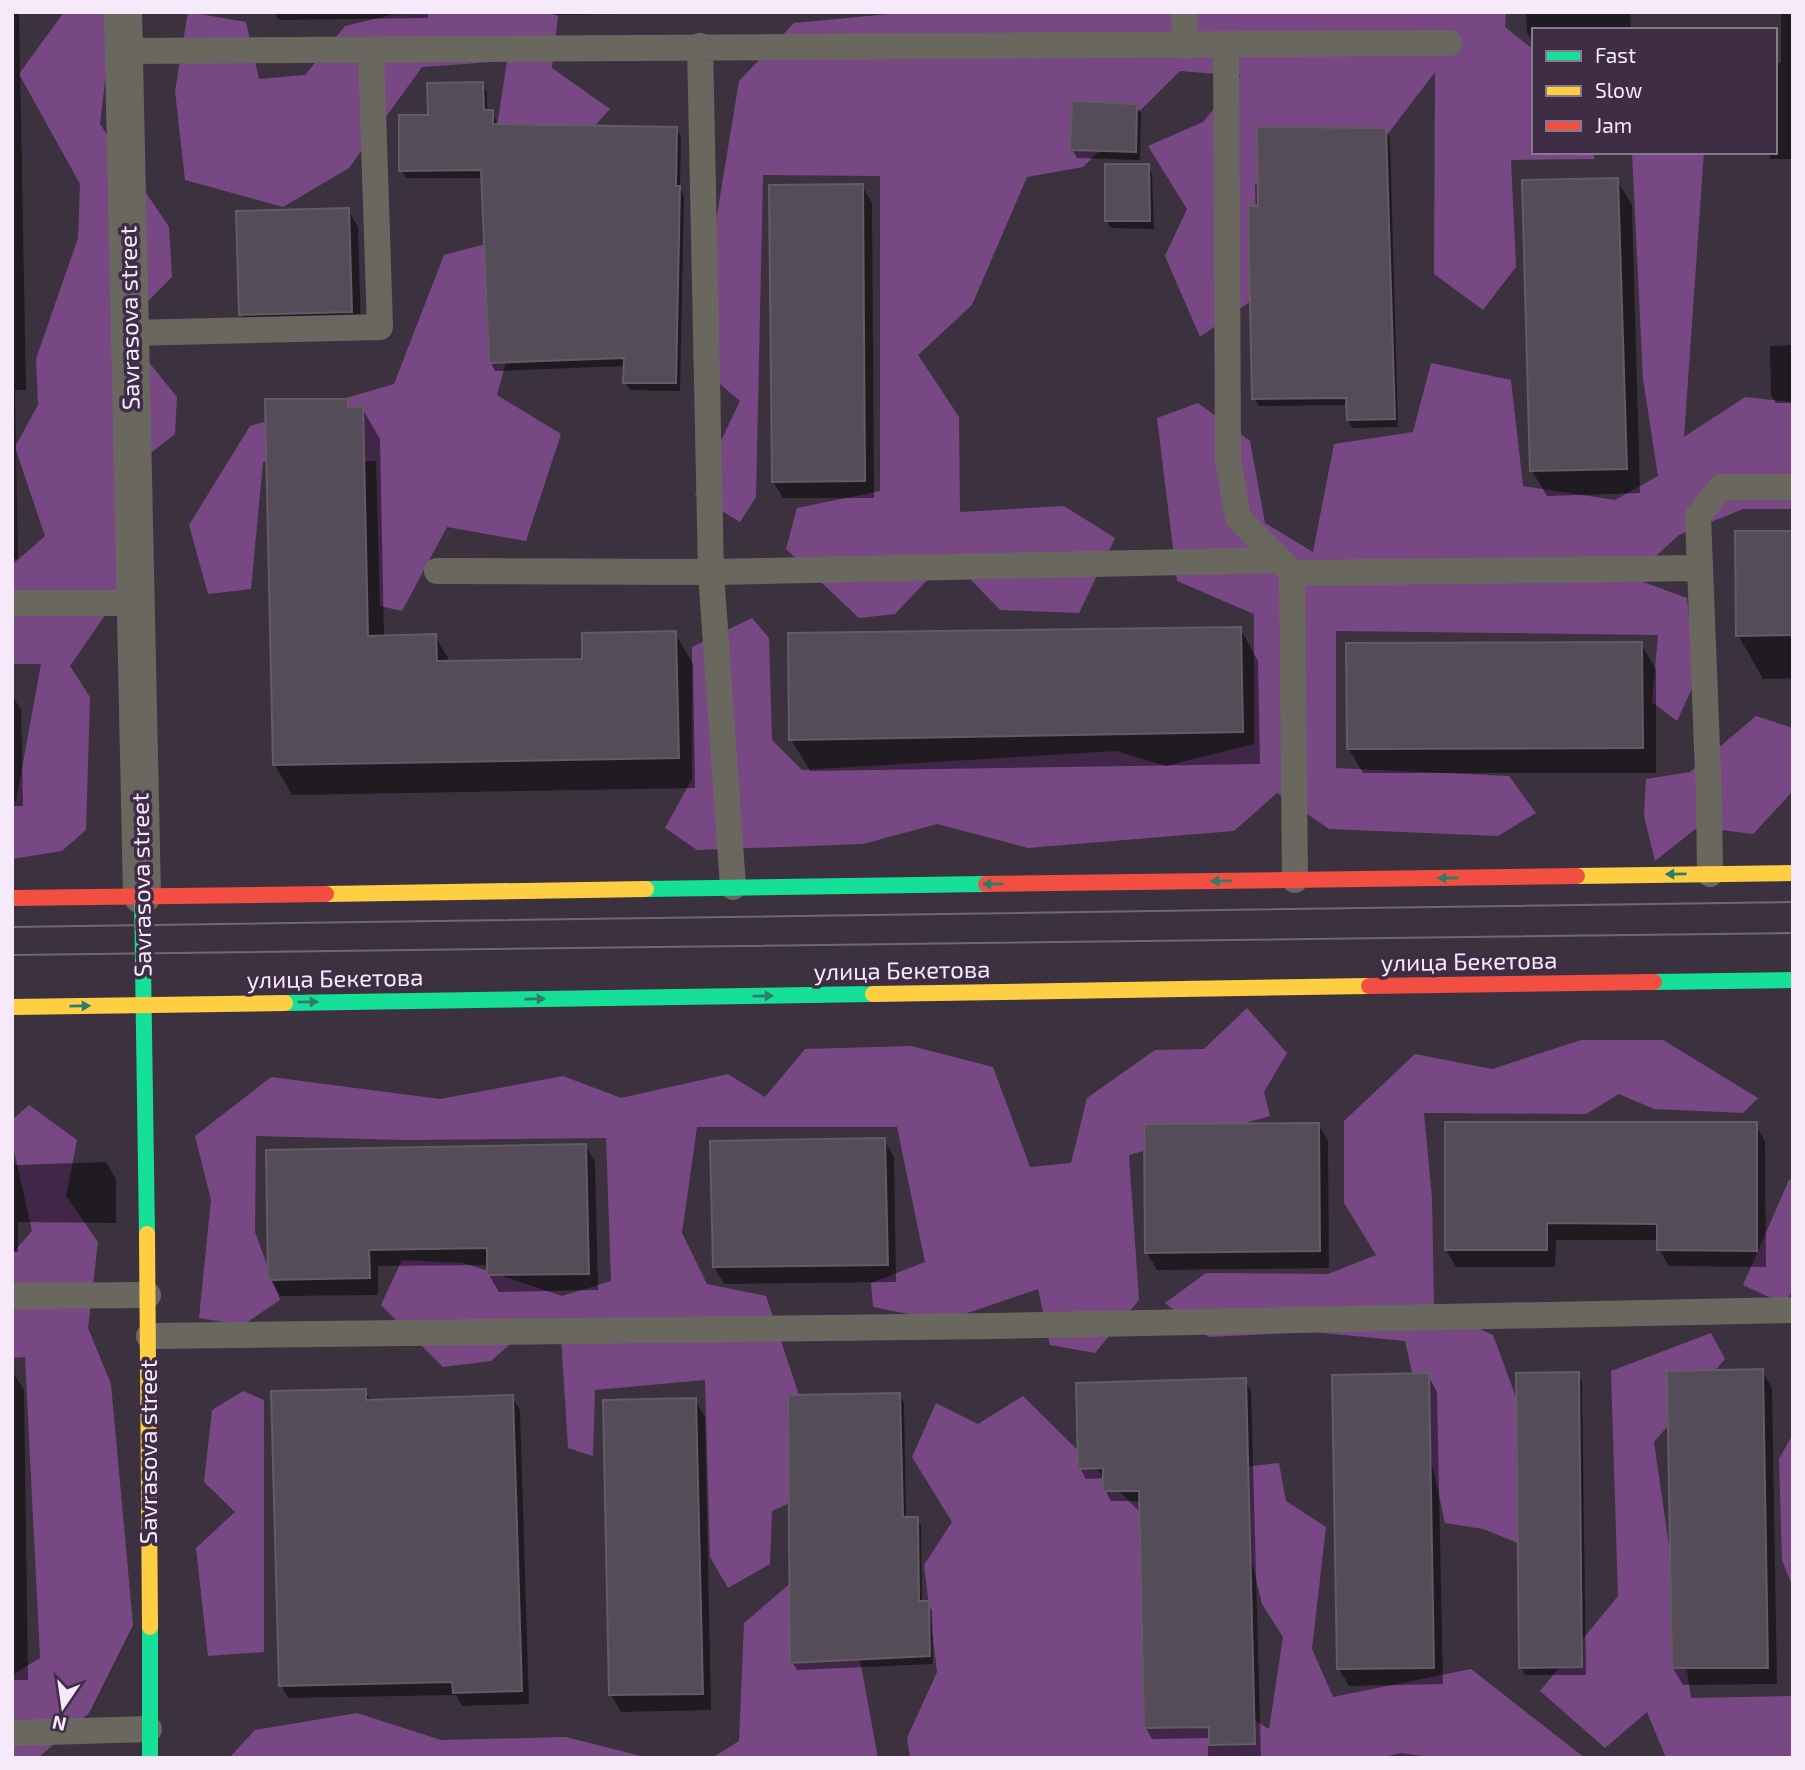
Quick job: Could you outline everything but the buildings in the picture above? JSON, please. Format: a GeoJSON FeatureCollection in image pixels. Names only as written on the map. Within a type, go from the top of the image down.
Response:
{"type":"FeatureCollection","features":[{"type":"Feature","properties":{"kind":"main road"},"geometry":{"type":"LineString","coordinates":[[12,898],[1793,873]]}},
{"type":"Feature","properties":{"kind":"main road","name":"Savrasova street"},"geometry":{"type":"LineString","coordinates":[[142,895],[149,1336],[149,1758]]}},
{"type":"Feature","properties":{"kind":"main road","name":"улица Бекетова"},"geometry":{"type":"LineString","coordinates":[[12,1007],[1793,980]]}},
{"type":"Feature","properties":{"kind":"street","name":"Savrasova street"},"geometry":{"type":"LineString","coordinates":[[123,12],[142,895]]}},
{"type":"Feature","properties":{"kind":"lane"},"geometry":{"type":"LineString","coordinates":[[1184,12],[1185,46]]}},
{"type":"Feature","properties":{"kind":"lane"},"geometry":{"type":"LineString","coordinates":[[124,51],[1449,43]]}},
{"type":"Feature","properties":{"kind":"lane"},"geometry":{"type":"LineString","coordinates":[[700,46],[712,572],[733,887]]}},
{"type":"Feature","properties":{"kind":"lane"},"geometry":{"type":"LineString","coordinates":[[1226,46],[1228,458],[1238,518],[1286,567],[1296,880]]}},
{"type":"Feature","properties":{"kind":"lane"},"geometry":{"type":"LineString","coordinates":[[130,332],[380,327],[371,50]]}},
{"type":"Feature","properties":{"kind":"lane"},"geometry":{"type":"LineString","coordinates":[[1710,874],[1698,516],[1721,487],[1793,487]]}},
{"type":"Feature","properties":{"kind":"lane"},"geometry":{"type":"LineString","coordinates":[[438,570],[712,572],[1286,567],[1700,568]]}},
{"type":"Feature","properties":{"kind":"lane"},"geometry":{"type":"LineString","coordinates":[[12,603],[136,603]]}},
{"type":"Feature","properties":{"kind":"lane"},"geometry":{"type":"LineString","coordinates":[[12,1296],[148,1295]]}},
{"type":"Feature","properties":{"kind":"lane"},"geometry":{"type":"LineString","coordinates":[[149,1336],[994,1326],[1793,1310]]}},
{"type":"Feature","properties":{"kind":"lane"},"geometry":{"type":"LineString","coordinates":[[12,1733],[149,1729]]}},
{"type":"Feature","properties":{"kind":"shaded area"},"geometry":{"type":"Polygon","coordinates":[[[64,12],[113,12],[100,124],[169,227],[172,277],[147,302],[143,355],[177,397],[175,434],[120,477],[128,582],[70,666],[90,697],[86,830],[62,851],[12,859],[12,802],[16,801],[41,664],[12,664],[12,565],[45,536],[15,447],[38,405],[36,359],[78,238],[80,184],[19,74],[64,12]]]}},
{"type":"Feature","properties":{"kind":"shaded area"},"geometry":{"type":"Polygon","coordinates":[[[188,12],[246,22],[259,79],[305,75],[345,26],[403,12],[553,12],[558,16],[552,68],[610,109],[552,173],[495,140],[507,61],[422,67],[349,168],[283,207],[185,180],[175,91],[188,12]]]}},
{"type":"Feature","properties":{"kind":"shaded area"},"geometry":{"type":"Polygon","coordinates":[[[911,12],[1506,12],[1505,27],[1532,48],[1532,154],[1593,154],[1595,159],[1511,160],[1516,267],[1483,310],[1434,274],[1435,72],[1387,135],[1332,136],[1255,184],[1258,296],[1200,337],[1165,256],[1187,209],[1148,146],[1203,122],[1241,76],[1180,71],[1083,167],[1027,177],[972,305],[918,355],[959,417],[960,512],[1064,506],[1115,538],[1079,613],[1000,610],[949,557],[895,614],[859,618],[786,549],[797,508],[880,491],[880,176],[763,175],[756,497],[740,522],[695,495],[740,401],[693,361],[739,81],[794,23],[911,12]]]}},
{"type":"Feature","properties":{"kind":"shaded area"},"geometry":{"type":"Polygon","coordinates":[[[1632,154],[1704,154],[1684,437],[1745,397],[1793,402],[1793,509],[1743,509],[1679,535],[1632,578],[1687,598],[1696,680],[1677,721],[1652,702],[1658,635],[1336,631],[1336,768],[1509,776],[1536,813],[1498,836],[1329,829],[1277,793],[1234,831],[1028,848],[937,824],[863,844],[697,850],[665,828],[692,779],[692,647],[752,618],[769,638],[772,740],[802,770],[1116,751],[1166,766],[1254,744],[1254,614],[1177,581],[1157,418],[1198,403],[1250,441],[1265,523],[1313,552],[1334,444],[1413,432],[1431,363],[1511,380],[1523,486],[1615,500],[1658,476],[1643,379],[1632,154]]]}},
{"type":"Feature","properties":{"kind":"shaded area"},"geometry":{"type":"Polygon","coordinates":[[[493,242],[524,297],[497,395],[561,434],[526,541],[447,527],[402,611],[380,606],[376,461],[263,462],[251,589],[208,594],[189,525],[250,426],[394,384],[444,255],[493,242]]]}},
{"type":"Feature","properties":{"kind":"shaded area"},"geometry":{"type":"Polygon","coordinates":[[[1756,716],[1793,728],[1793,791],[1753,834],[1698,827],[1655,861],[1644,816],[1646,779],[1690,772],[1756,716]]]}},
{"type":"Feature","properties":{"kind":"shaded area"},"geometry":{"type":"Polygon","coordinates":[[[1247,1008],[1287,1053],[1264,1092],[1270,1116],[1129,1155],[1139,1300],[1095,1353],[1050,1345],[1038,1289],[944,1321],[873,1307],[871,1283],[925,1262],[897,1127],[697,1127],[682,1233],[707,1284],[766,1296],[829,1485],[772,1511],[770,1564],[728,1588],[710,1557],[705,1380],[595,1390],[593,1456],[568,1448],[561,1337],[534,1323],[491,1361],[443,1367],[381,1305],[402,1260],[464,1263],[562,1296],[611,1281],[606,1138],[406,1140],[256,1136],[255,1232],[280,1300],[243,1325],[199,1318],[211,1200],[195,1136],[271,1077],[440,1099],[563,1076],[621,1098],[728,1074],[765,1097],[805,1049],[911,1046],[993,1067],[1030,1167],[1071,1163],[1087,1098],[1155,1050],[1204,1049],[1247,1008]]]}},
{"type":"Feature","properties":{"kind":"shaded area"},"geometry":{"type":"Polygon","coordinates":[[[1581,1040],[1663,1040],[1758,1098],[1743,1113],[1654,1109],[1619,1094],[1586,1114],[1424,1113],[1432,1198],[1434,1308],[1493,1335],[1544,1473],[1535,1550],[1483,1529],[1445,1523],[1405,1341],[1313,1332],[1209,1337],[1165,1303],[1206,1273],[1328,1274],[1376,1255],[1344,1203],[1344,1121],[1415,1054],[1492,1069],[1581,1040]]]}},
{"type":"Feature","properties":{"kind":"shaded area"},"geometry":{"type":"Polygon","coordinates":[[[29,1105],[77,1140],[66,1196],[98,1242],[88,1328],[111,1384],[133,1625],[89,1713],[38,1758],[12,1757],[12,1675],[40,1658],[25,1357],[12,1358],[12,1254],[32,1231],[12,1142],[12,1120],[29,1105]]]}},
{"type":"Feature","properties":{"kind":"shaded area"},"geometry":{"type":"Polygon","coordinates":[[[1793,1179],[1793,1290],[1784,1304],[1743,1285],[1789,1180],[1793,1179]]]}},
{"type":"Feature","properties":{"kind":"shaded area"},"geometry":{"type":"Polygon","coordinates":[[[1711,1333],[1725,1359],[1654,1442],[1691,1698],[1793,1696],[1793,1758],[1666,1758],[1647,1712],[1605,1748],[1540,1691],[1618,1596],[1611,1371],[1711,1333]]]}},
{"type":"Feature","properties":{"kind":"shaded area"},"geometry":{"type":"Polygon","coordinates":[[[243,1391],[264,1400],[264,1652],[208,1656],[196,1548],[235,1512],[204,1482],[212,1410],[243,1391]]]}},
{"type":"Feature","properties":{"kind":"shaded area"},"geometry":{"type":"Polygon","coordinates":[[[1023,1396],[1152,1524],[1204,1690],[1269,1729],[1283,1637],[1262,1604],[1229,1469],[1279,1463],[1286,1501],[1326,1527],[1312,1649],[1333,1697],[1471,1669],[1585,1758],[1437,1758],[1401,1753],[1379,1758],[910,1758],[907,1738],[937,1672],[924,1565],[952,1522],[912,1457],[936,1403],[978,1424],[1023,1396]]]}},
{"type":"Feature","properties":{"kind":"shaded area"},"geometry":{"type":"Polygon","coordinates":[[[1793,1434],[1793,1588],[1782,1560],[1779,1459],[1793,1434]]]}},
{"type":"Feature","properties":{"kind":"shaded area"},"geometry":{"type":"Polygon","coordinates":[[[806,1570],[846,1584],[878,1758],[712,1758],[739,1741],[744,1623],[806,1570]]]}},
{"type":"Feature","properties":{"kind":"shaded area"},"geometry":{"type":"Polygon","coordinates":[[[357,1713],[441,1740],[566,1737],[649,1758],[229,1758],[255,1730],[357,1713]]]}},
{"type":"Feature","properties":{"kind":"tram line"},"geometry":{"type":"LineString","coordinates":[[12,927],[1793,902]]}},
{"type":"Feature","properties":{"kind":"tram line"},"geometry":{"type":"LineString","coordinates":[[12,955],[1793,933]]}},
{"type":"Feature","properties":{"kind":"traffic: fast"},"geometry":{"type":"LineString","coordinates":[[646,889],[986,884]]}},
{"type":"Feature","properties":{"kind":"traffic: fast"},"geometry":{"type":"LineString","coordinates":[[142,895],[147,1234]]}},
{"type":"Feature","properties":{"kind":"traffic: fast"},"geometry":{"type":"LineString","coordinates":[[1654,982],[1793,980]]}},
{"type":"Feature","properties":{"kind":"traffic: fast"},"geometry":{"type":"LineString","coordinates":[[285,1003],[873,994]]}},
{"type":"Feature","properties":{"kind":"traffic: fast"},"geometry":{"type":"LineString","coordinates":[[150,1627],[150,1758]]}},
{"type":"Feature","properties":{"kind":"traffic: slow"},"geometry":{"type":"LineString","coordinates":[[1577,876],[1793,873]]}},
{"type":"Feature","properties":{"kind":"traffic: slow"},"geometry":{"type":"LineString","coordinates":[[326,894],[646,889]]}},
{"type":"Feature","properties":{"kind":"traffic: slow"},"geometry":{"type":"LineString","coordinates":[[873,994],[1369,986]]}},
{"type":"Feature","properties":{"kind":"traffic: slow"},"geometry":{"type":"LineString","coordinates":[[12,1007],[285,1003]]}},
{"type":"Feature","properties":{"kind":"traffic: slow"},"geometry":{"type":"LineString","coordinates":[[147,1234],[150,1627]]}},
{"type":"Feature","properties":{"kind":"traffic: jam"},"geometry":{"type":"LineString","coordinates":[[986,884],[1577,876]]}},
{"type":"Feature","properties":{"kind":"traffic: jam"},"geometry":{"type":"LineString","coordinates":[[12,898],[326,894]]}},
{"type":"Feature","properties":{"kind":"traffic: jam"},"geometry":{"type":"LineString","coordinates":[[1369,986],[1654,982]]}}]}
